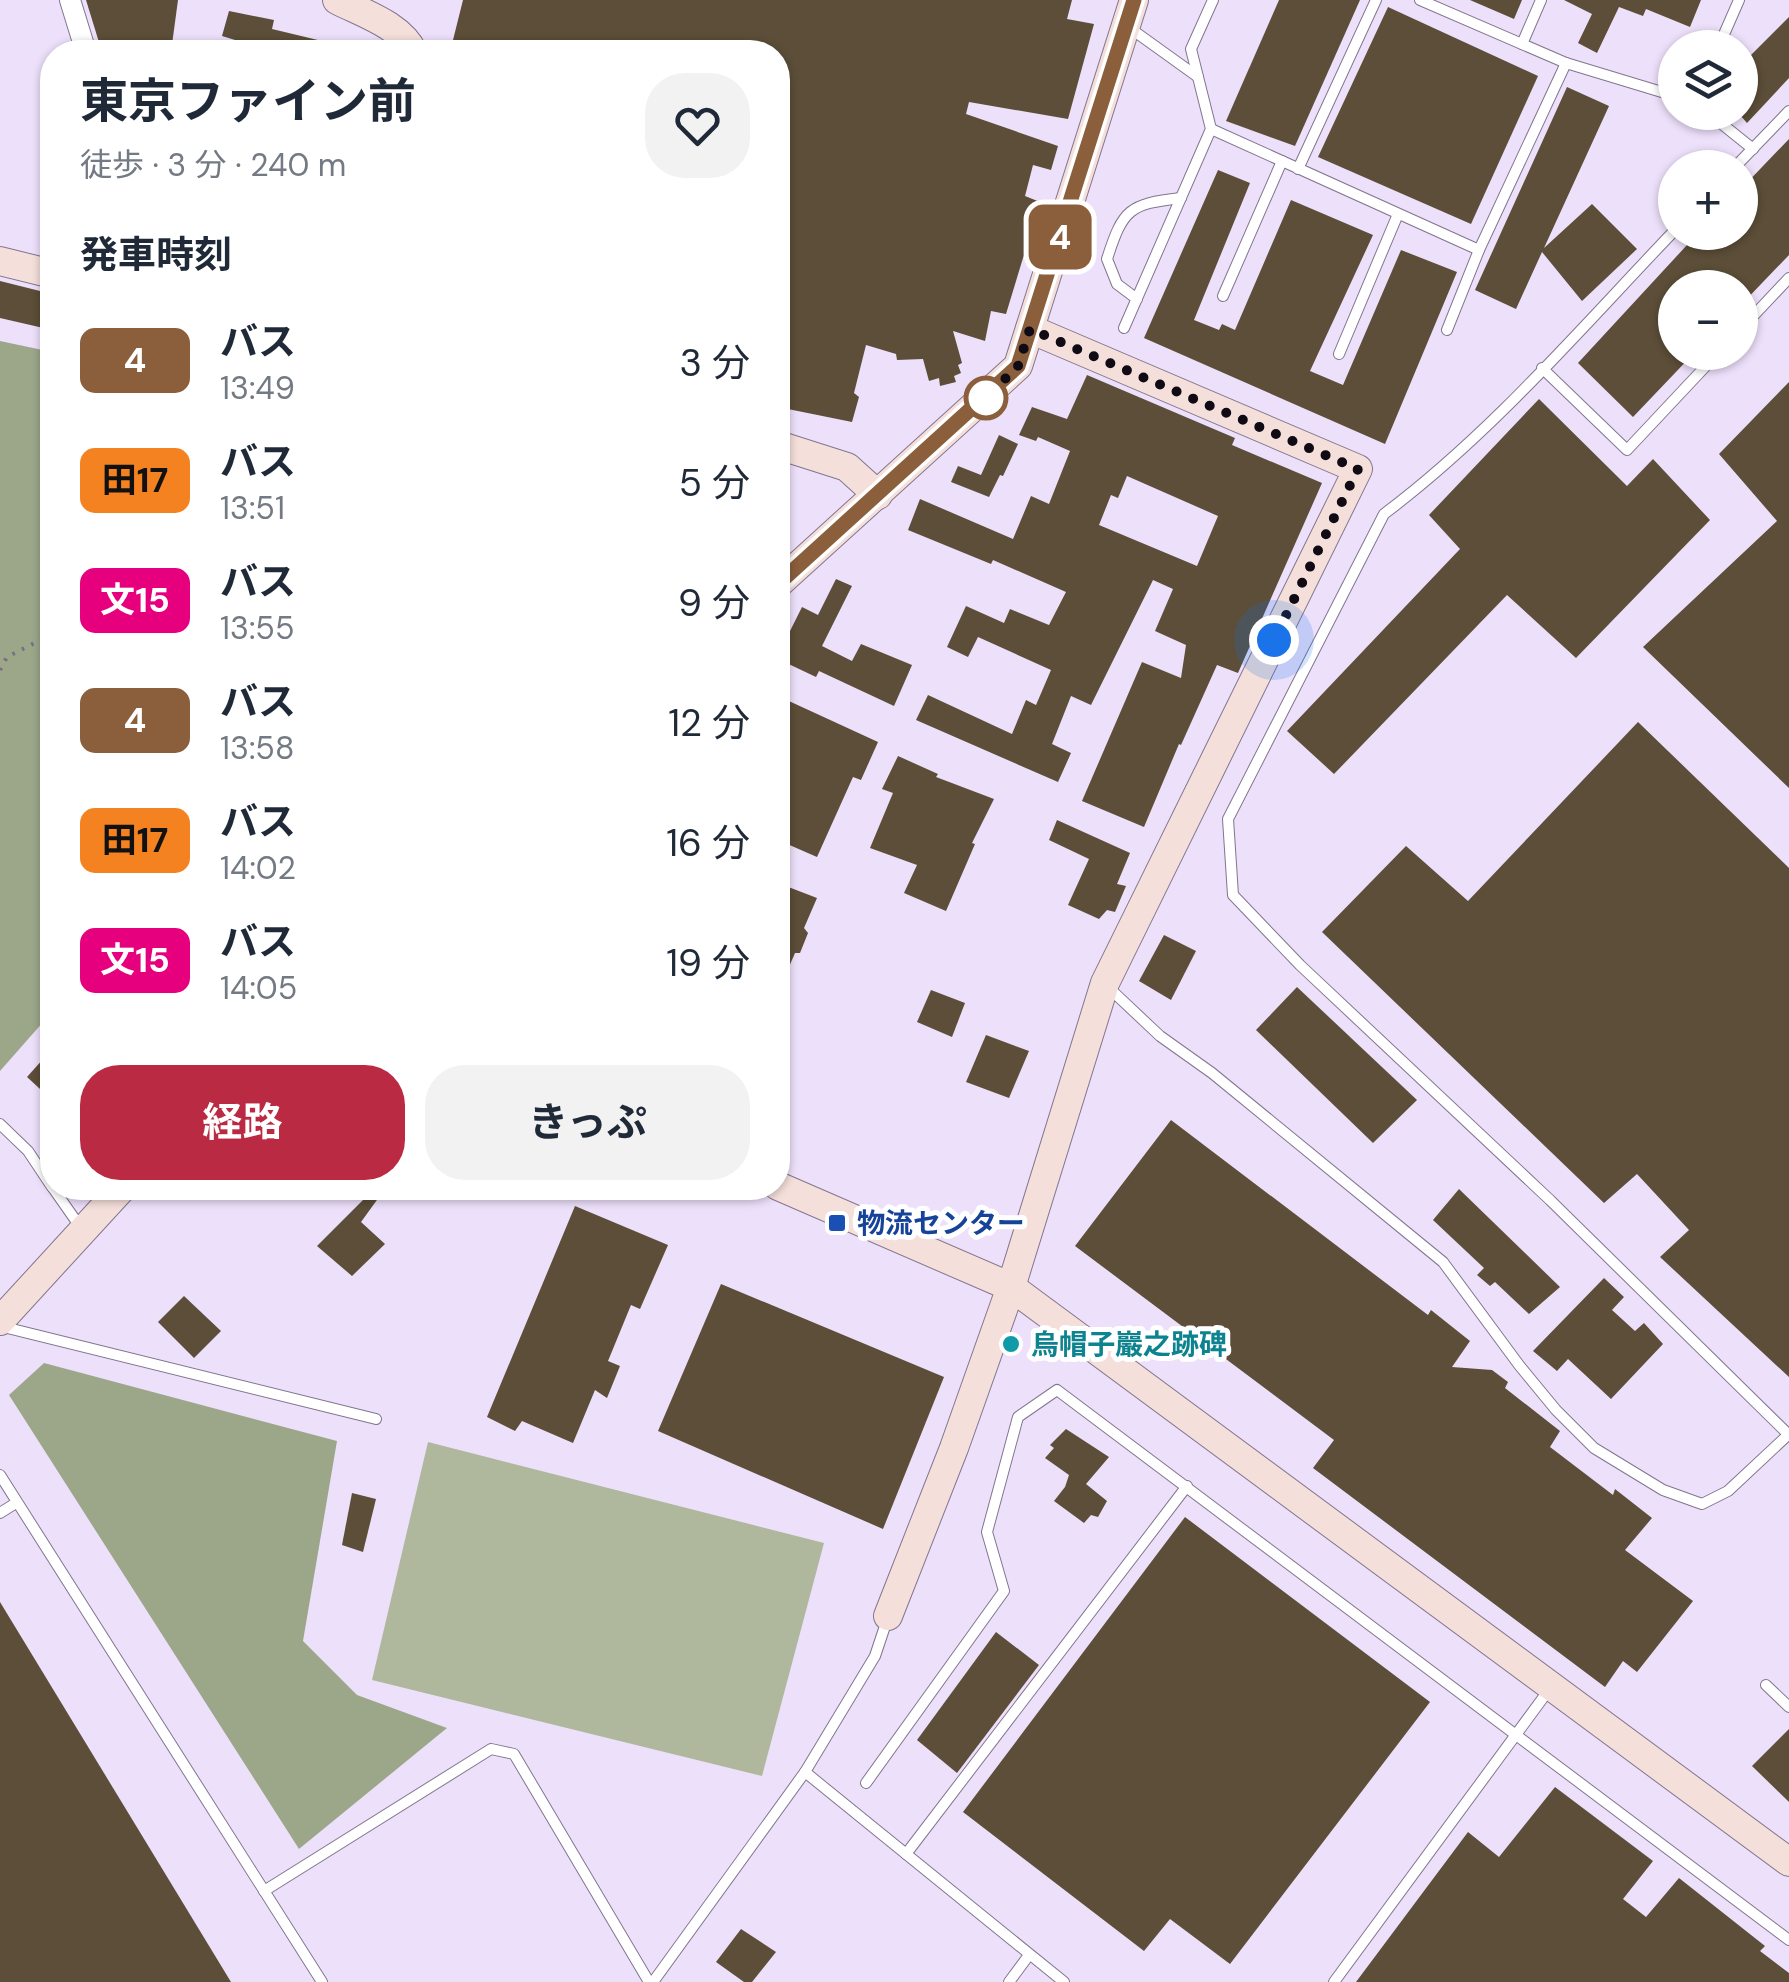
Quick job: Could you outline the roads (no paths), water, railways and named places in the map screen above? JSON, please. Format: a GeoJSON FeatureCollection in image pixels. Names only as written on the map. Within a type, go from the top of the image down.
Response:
{"type":"FeatureCollection","features":[{"type":"Feature","properties":{"kind":"street"},"geometry":{"type":"LineString","coordinates":[[70,0],[82,40]]}},
{"type":"Feature","properties":{"kind":"street"},"geometry":{"type":"LineString","coordinates":[[337,0],[406,40]]}},
{"type":"Feature","properties":{"kind":"street"},"geometry":{"type":"LineString","coordinates":[[790,573],[1018,366],[1130,13]]}},
{"type":"Feature","properties":{"kind":"street"},"geometry":{"type":"LineString","coordinates":[[0,261],[40,269]]}},
{"type":"Feature","properties":{"kind":"street"},"geometry":{"type":"LineString","coordinates":[[888,1616],[1011,1287],[1105,983],[1358,469],[1030,329]]}},
{"type":"Feature","properties":{"kind":"street"},"geometry":{"type":"LineString","coordinates":[[790,449],[847,467],[878,496]]}},
{"type":"Feature","properties":{"kind":"street"},"geometry":{"type":"LineString","coordinates":[[790,1191],[1011,1287],[1789,1862]]}},
{"type":"Feature","properties":{"kind":"street"},"geometry":{"type":"LineString","coordinates":[[0,1323],[111,1200]]}},
{"type":"Feature","properties":{"kind":"lane"},"geometry":{"type":"LineString","coordinates":[[1124,328],[1211,130],[1191,49],[1214,0]]}},
{"type":"Feature","properties":{"kind":"lane"},"geometry":{"type":"LineString","coordinates":[[1298,169],[1376,0]]}},
{"type":"Feature","properties":{"kind":"lane"},"geometry":{"type":"LineString","coordinates":[[1420,0],[1566,62],[1658,91]]}},
{"type":"Feature","properties":{"kind":"lane"},"geometry":{"type":"LineString","coordinates":[[1522,44],[1541,0]]}},
{"type":"Feature","properties":{"kind":"lane"},"geometry":{"type":"LineString","coordinates":[[1726,30],[1739,0]]}},
{"type":"Feature","properties":{"kind":"lane"},"geometry":{"type":"LineString","coordinates":[[1130,13],[1198,77]]}},
{"type":"Feature","properties":{"kind":"lane"},"geometry":{"type":"LineString","coordinates":[[1447,330],[1479,250],[1566,62]]}},
{"type":"Feature","properties":{"kind":"lane"},"geometry":{"type":"LineString","coordinates":[[1730,130],[1752,148],[1789,111]]}},
{"type":"Feature","properties":{"kind":"lane"},"geometry":{"type":"LineString","coordinates":[[1211,130],[1479,250]]}},
{"type":"Feature","properties":{"kind":"lane"},"geometry":{"type":"LineString","coordinates":[[1224,296],[1282,161]]}},
{"type":"Feature","properties":{"kind":"lane"},"geometry":{"type":"LineString","coordinates":[[1137,299],[1117,284],[1106,259],[1118,223],[1142,203],[1181,198]]}},
{"type":"Feature","properties":{"kind":"lane"},"geometry":{"type":"LineString","coordinates":[[1339,354],[1398,214]]}},
{"type":"Feature","properties":{"kind":"lane"},"geometry":{"type":"LineString","coordinates":[[1105,983],[1160,1036],[1227,1085],[1443,1262],[1531,1380],[1594,1448],[1663,1490],[1702,1504],[1728,1492],[1789,1434],[1233,896],[1228,819],[1384,514],[1427,481],[1658,248]]}},
{"type":"Feature","properties":{"kind":"lane"},"geometry":{"type":"LineString","coordinates":[[1758,311],[1789,278]]}},
{"type":"Feature","properties":{"kind":"lane"},"geometry":{"type":"LineString","coordinates":[[1542,368],[1627,450],[1701,370]]}},
{"type":"Feature","properties":{"kind":"lane"},"geometry":{"type":"LineString","coordinates":[[0,1124],[40,1168]]}},
{"type":"Feature","properties":{"kind":"lane"},"geometry":{"type":"LineString","coordinates":[[62,1200],[83,1231]]}},
{"type":"Feature","properties":{"kind":"lane"},"geometry":{"type":"LineString","coordinates":[[0,1323],[376,1420]]}},
{"type":"Feature","properties":{"kind":"lane"},"geometry":{"type":"LineString","coordinates":[[866,1783],[1004,1591],[987,1532],[1018,1417],[1057,1390],[1789,1940]]}},
{"type":"Feature","properties":{"kind":"lane"},"geometry":{"type":"LineString","coordinates":[[0,1476],[322,1982]]}},
{"type":"Feature","properties":{"kind":"lane"},"geometry":{"type":"LineString","coordinates":[[906,1854],[1186,1486]]}},
{"type":"Feature","properties":{"kind":"lane"},"geometry":{"type":"LineString","coordinates":[[0,1512],[16,1503]]}},
{"type":"Feature","properties":{"kind":"lane"},"geometry":{"type":"LineString","coordinates":[[264,1891],[490,1749],[514,1754],[651,1982],[804,1772],[875,1656],[888,1616]]}},
{"type":"Feature","properties":{"kind":"lane"},"geometry":{"type":"LineString","coordinates":[[1766,1684],[1789,1707]]}},
{"type":"Feature","properties":{"kind":"lane"},"geometry":{"type":"LineString","coordinates":[[1334,1982],[1552,1686]]}},
{"type":"Feature","properties":{"kind":"lane"},"geometry":{"type":"LineString","coordinates":[[804,1772],[1064,1982]]}},
{"type":"Feature","properties":{"kind":"lane"},"geometry":{"type":"LineString","coordinates":[[1009,1982],[1029,1955]]}},
{"type":"Feature","properties":{"kind":"place","name":"物流センター"},"geometry":{"type":"Point","coordinates":[837,1223]}},
{"type":"Feature","properties":{"kind":"place","name":"烏帽子巖之跡碑"},"geometry":{"type":"Point","coordinates":[1011,1344]}}]}
